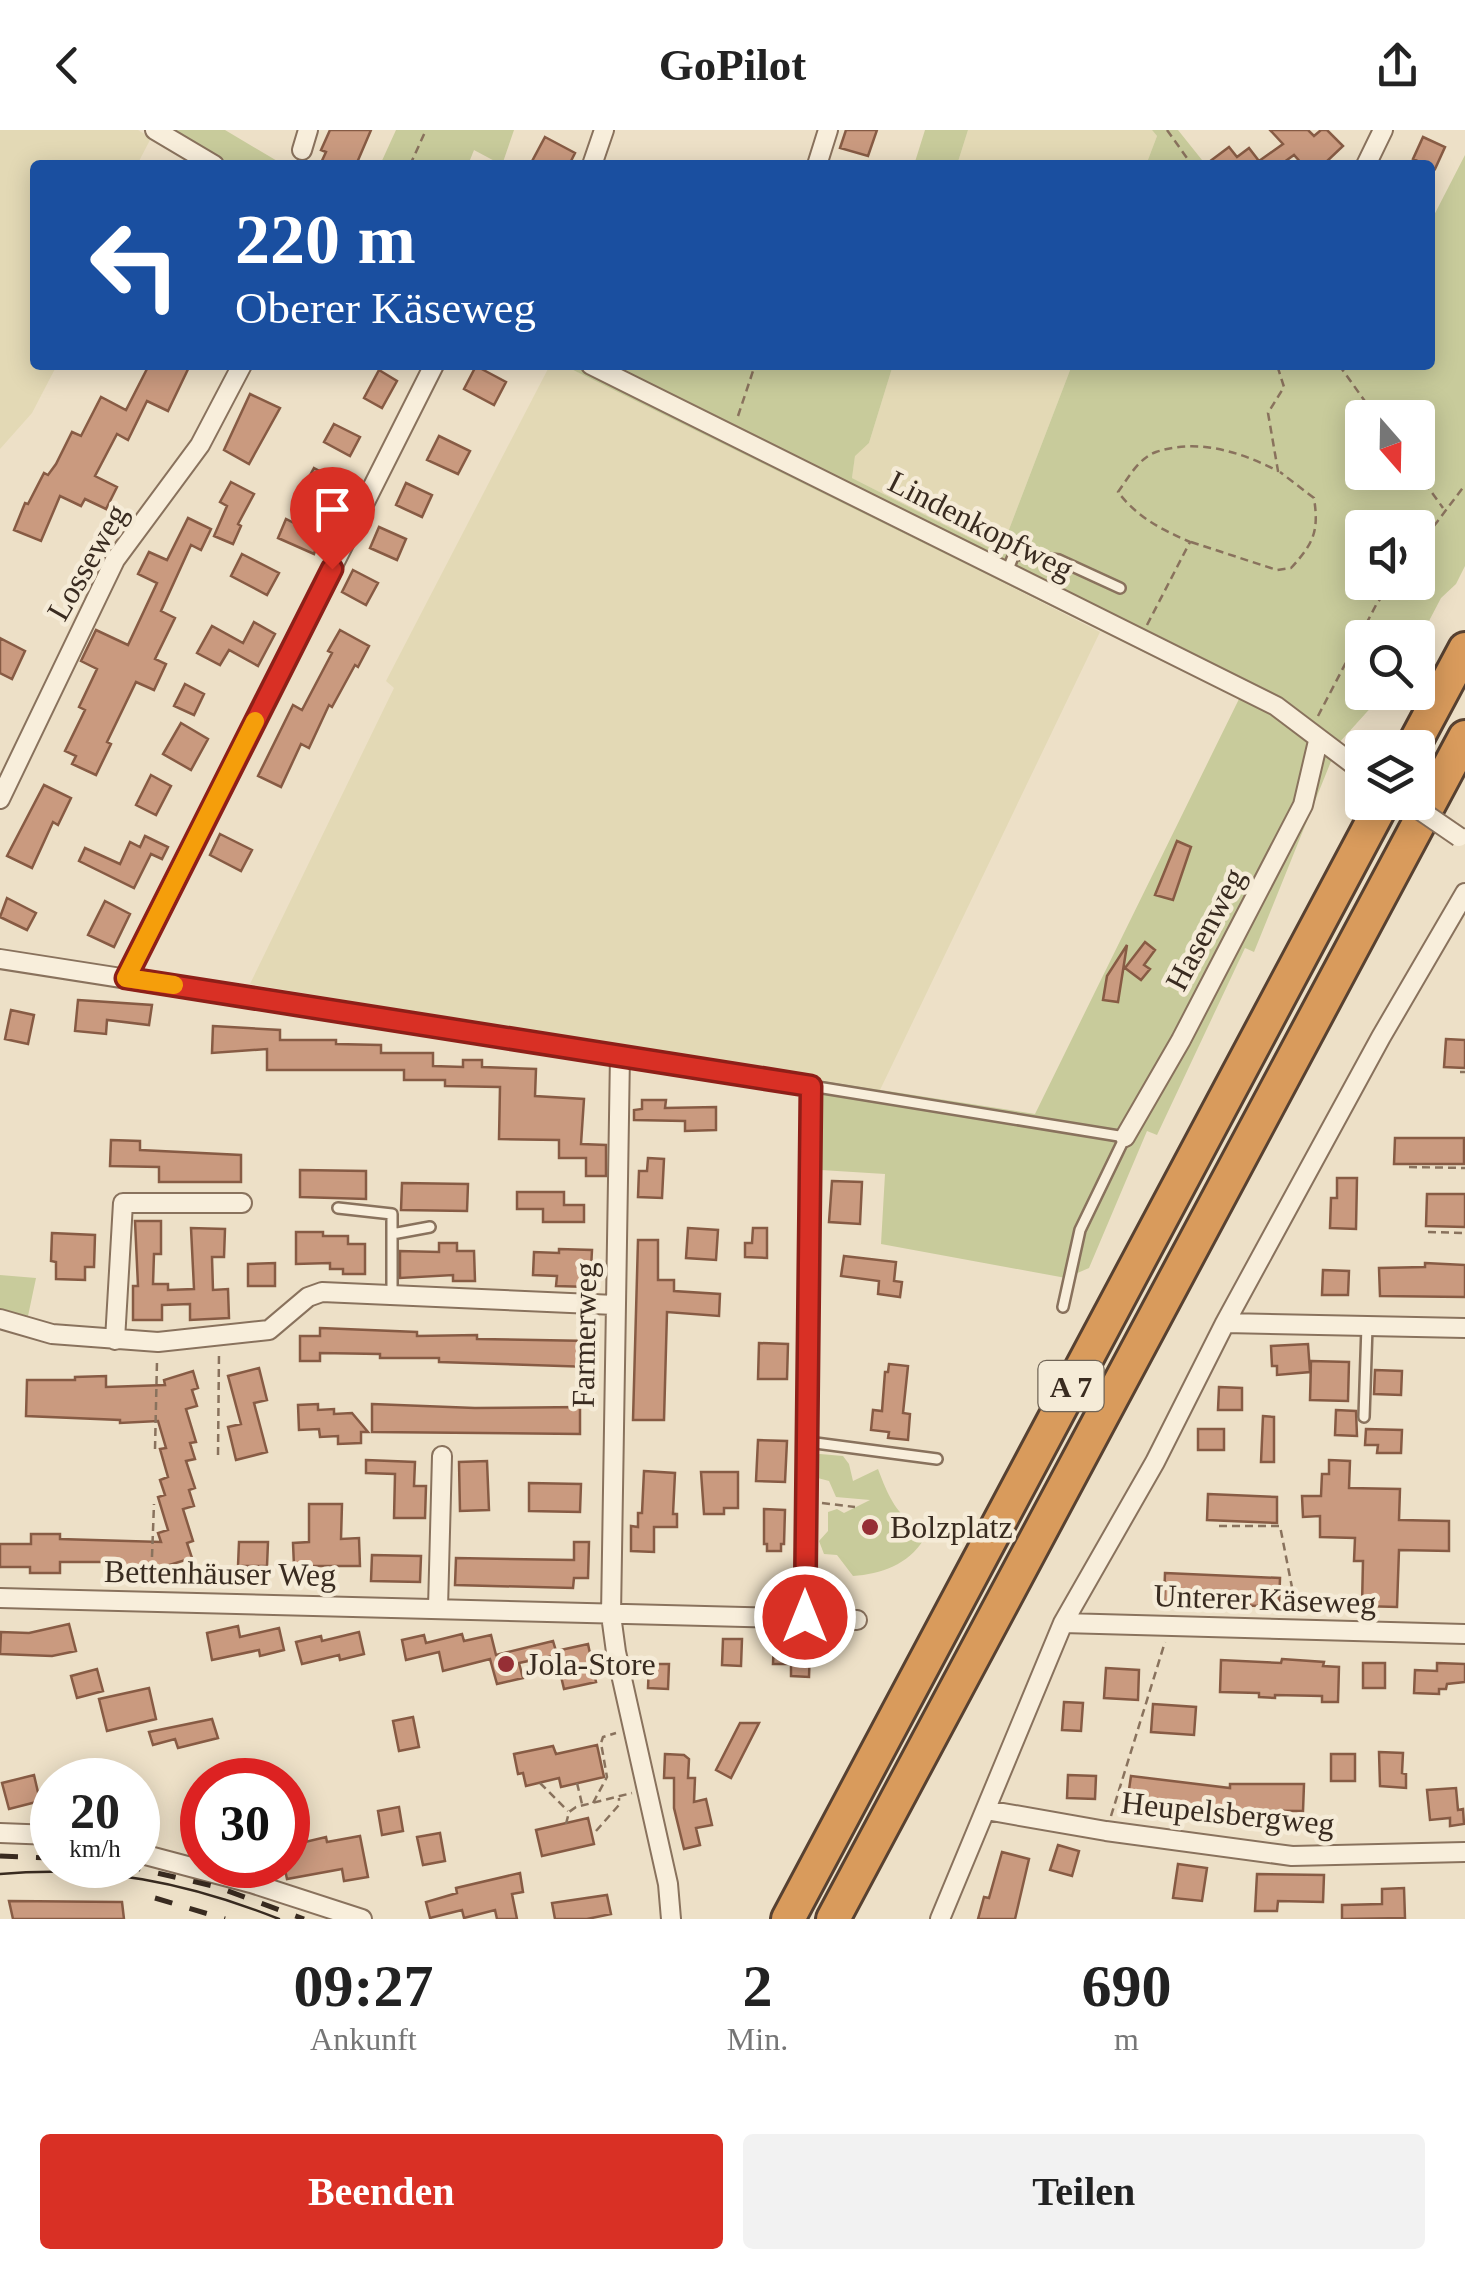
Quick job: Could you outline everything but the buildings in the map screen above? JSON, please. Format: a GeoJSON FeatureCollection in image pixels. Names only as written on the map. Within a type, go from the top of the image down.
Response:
{"type":"FeatureCollection","features":[{"type":"Feature","properties":{"kind":"highway"},"geometry":{"type":"LineString","coordinates":[[1422,730],[1465,649]]}},
{"type":"Feature","properties":{"kind":"highway","name":"A 7"},"geometry":{"type":"LineString","coordinates":[[833,1919],[1465,737]]}},
{"type":"Feature","properties":{"kind":"highway","name":"A 7"},"geometry":{"type":"LineString","coordinates":[[788,1919],[1372,820]]}},
{"type":"Feature","properties":{"kind":"street"},"geometry":{"type":"LineString","coordinates":[[155,130],[206,160]]}},
{"type":"Feature","properties":{"kind":"street"},"geometry":{"type":"LineString","coordinates":[[302,150],[308,130]]}},
{"type":"Feature","properties":{"kind":"street"},"geometry":{"type":"LineString","coordinates":[[594,160],[604,130]]}},
{"type":"Feature","properties":{"kind":"street"},"geometry":{"type":"LineString","coordinates":[[818,160],[828,130]]}},
{"type":"Feature","properties":{"kind":"street"},"geometry":{"type":"LineString","coordinates":[[1369,160],[1384,130]]}},
{"type":"Feature","properties":{"kind":"street","name":"Losseweg"},"geometry":{"type":"LineString","coordinates":[[0,799],[115,560],[200,446],[239,370]]}},
{"type":"Feature","properties":{"kind":"street"},"geometry":{"type":"LineString","coordinates":[[126,978],[431,370]]}},
{"type":"Feature","properties":{"kind":"street","name":"Lindenkopfweg"},"geometry":{"type":"LineString","coordinates":[[602,370],[1276,706],[1345,759]]}},
{"type":"Feature","properties":{"kind":"street","name":"Hasenweg"},"geometry":{"type":"LineString","coordinates":[[1125,1137],[1181,1040],[1303,806],[1314,737]]}},
{"type":"Feature","properties":{"kind":"street"},"geometry":{"type":"LineString","coordinates":[[1434,820],[1462,839]]}},
{"type":"Feature","properties":{"kind":"street"},"geometry":{"type":"LineString","coordinates":[[940,1919],[1062,1623],[1155,1462],[1381,1037],[1465,893]]}},
{"type":"Feature","properties":{"kind":"street"},"geometry":{"type":"LineString","coordinates":[[0,960],[811,1086],[805,1617]]}},
{"type":"Feature","properties":{"kind":"street","name":"Farmerweg"},"geometry":{"type":"LineString","coordinates":[[620,1056],[611,1615],[668,1884],[671,1919]]}},
{"type":"Feature","properties":{"kind":"street"},"geometry":{"type":"LineString","coordinates":[[116,1340],[123,1204],[242,1203]]}},
{"type":"Feature","properties":{"kind":"street"},"geometry":{"type":"LineString","coordinates":[[0,1319],[52,1334],[158,1342],[269,1330],[308,1297],[322,1292],[615,1305]]}},
{"type":"Feature","properties":{"kind":"street"},"geometry":{"type":"LineString","coordinates":[[1225,1324],[1465,1328]]}},
{"type":"Feature","properties":{"kind":"street"},"geometry":{"type":"LineString","coordinates":[[438,1608],[442,1456]]}},
{"type":"Feature","properties":{"kind":"street","name":"Bettenhäuser Weg"},"geometry":{"type":"LineString","coordinates":[[0,1598],[857,1620]]}},
{"type":"Feature","properties":{"kind":"street","name":"Unterer Käseweg"},"geometry":{"type":"LineString","coordinates":[[1062,1623],[1465,1634]]}},
{"type":"Feature","properties":{"kind":"street","name":"Heupelsbergweg"},"geometry":{"type":"LineString","coordinates":[[986,1810],[1292,1856],[1465,1852]]}},
{"type":"Feature","properties":{"kind":"street"},"geometry":{"type":"LineString","coordinates":[[0,1834],[30,1835]]}},
{"type":"Feature","properties":{"kind":"street"},"geometry":{"type":"LineString","coordinates":[[160,1859],[362,1919]]}},
{"type":"Feature","properties":{"kind":"lane"},"geometry":{"type":"LineString","coordinates":[[1007,572],[1014,554],[1059,560],[1120,588]]}},
{"type":"Feature","properties":{"kind":"lane"},"geometry":{"type":"LineString","coordinates":[[811,1086],[1125,1137],[1080,1230],[1063,1306]]}},
{"type":"Feature","properties":{"kind":"lane"},"geometry":{"type":"LineString","coordinates":[[338,1208],[392,1214],[392,1297]]}},
{"type":"Feature","properties":{"kind":"lane"},"geometry":{"type":"LineString","coordinates":[[392,1234],[430,1226]]}},
{"type":"Feature","properties":{"kind":"lane"},"geometry":{"type":"LineString","coordinates":[[1364,1417],[1367,1326]]}},
{"type":"Feature","properties":{"kind":"lane"},"geometry":{"type":"LineString","coordinates":[[805,1441],[937,1458]]}},
{"type":"Feature","properties":{"kind":"path"},"geometry":{"type":"LineString","coordinates":[[412,160],[426,130]]}},
{"type":"Feature","properties":{"kind":"path"},"geometry":{"type":"LineString","coordinates":[[1167,130],[1188,160]]}},
{"type":"Feature","properties":{"kind":"path"},"geometry":{"type":"LineString","coordinates":[[732,434],[752,370]]}},
{"type":"Feature","properties":{"kind":"path"},"geometry":{"type":"LineString","coordinates":[[1278,471],[1268,413],[1284,387],[1279,370]]}},
{"type":"Feature","properties":{"kind":"path"},"geometry":{"type":"LineString","coordinates":[[1343,370],[1364,400]]}},
{"type":"Feature","properties":{"kind":"path"},"geometry":{"type":"LineString","coordinates":[[1218,447],[1278,471],[1314,498],[1318,525],[1306,552],[1291,568],[1277,570],[1190,542],[1152,525],[1118,492],[1135,468],[1154,452],[1218,447]]}},
{"type":"Feature","properties":{"kind":"path"},"geometry":{"type":"LineString","coordinates":[[1435,523],[1465,485]]}},
{"type":"Feature","properties":{"kind":"path"},"geometry":{"type":"LineString","coordinates":[[1430,490],[1444,510]]}},
{"type":"Feature","properties":{"kind":"path"},"geometry":{"type":"LineString","coordinates":[[1155,609],[1190,542]]}},
{"type":"Feature","properties":{"kind":"path"},"geometry":{"type":"LineString","coordinates":[[1314,737],[1379,600]]}},
{"type":"Feature","properties":{"kind":"path"},"geometry":{"type":"LineString","coordinates":[[1409,1167],[1465,1168]]}},
{"type":"Feature","properties":{"kind":"path"},"geometry":{"type":"LineString","coordinates":[[1428,1232],[1465,1233]]}},
{"type":"Feature","properties":{"kind":"path"},"geometry":{"type":"LineString","coordinates":[[218,1455],[219,1337]]}},
{"type":"Feature","properties":{"kind":"path"},"geometry":{"type":"LineString","coordinates":[[154,1450],[158,1342]]}},
{"type":"Feature","properties":{"kind":"path"},"geometry":{"type":"LineString","coordinates":[[805,1503],[856,1507]]}},
{"type":"Feature","properties":{"kind":"path"},"geometry":{"type":"LineString","coordinates":[[150,1601],[154,1504]]}},
{"type":"Feature","properties":{"kind":"path"},"geometry":{"type":"LineString","coordinates":[[1219,1526],[1280,1526],[1298,1630]]}},
{"type":"Feature","properties":{"kind":"path"},"geometry":{"type":"LineString","coordinates":[[1106,1831],[1170,1626]]}},
{"type":"Feature","properties":{"kind":"path"},"geometry":{"type":"LineString","coordinates":[[593,1802],[607,1777],[603,1738],[634,1726]]}},
{"type":"Feature","properties":{"kind":"path"},"geometry":{"type":"LineString","coordinates":[[540,1783],[568,1812]]}},
{"type":"Feature","properties":{"kind":"path"},"geometry":{"type":"LineString","coordinates":[[577,1784],[582,1805]]}},
{"type":"Feature","properties":{"kind":"path"},"geometry":{"type":"LineString","coordinates":[[568,1812],[648,1789]]}},
{"type":"Feature","properties":{"kind":"path"},"geometry":{"type":"LineString","coordinates":[[596,1831],[619,1806],[619,1797]]}},
{"type":"Feature","properties":{"kind":"path"},"geometry":{"type":"LineString","coordinates":[[566,1824],[568,1812]]}},
{"type":"Feature","properties":{"kind":"shaded area"},"geometry":{"type":"Polygon","coordinates":[[[0,130],[138,130],[151,138],[140,160],[30,160],[30,370],[54,370],[32,413],[0,449],[0,130]]]}},
{"type":"Feature","properties":{"kind":"shaded area"},"geometry":{"type":"Polygon","coordinates":[[[968,130],[1152,130],[1157,136],[1148,160],[959,160],[968,130]]]}},
{"type":"Feature","properties":{"kind":"shaded area"},"geometry":{"type":"Polygon","coordinates":[[[547,370],[573,370],[1100,632],[880,1090],[250,984],[394,688],[386,681],[547,370]]]}},
{"type":"Feature","properties":{"kind":"shaded area"},"geometry":{"type":"Polygon","coordinates":[[[891,370],[1070,370],[1000,553],[852,478],[855,455],[869,443],[891,370]]]}},
{"type":"Feature","properties":{"kind":"green space"},"geometry":{"type":"Polygon","coordinates":[[[169,130],[225,130],[276,160],[220,160],[169,130]]]}},
{"type":"Feature","properties":{"kind":"green space"},"geometry":{"type":"Polygon","coordinates":[[[396,130],[514,130],[504,160],[493,160],[474,150],[470,160],[382,160],[396,130]]]}},
{"type":"Feature","properties":{"kind":"green space"},"geometry":{"type":"Polygon","coordinates":[[[925,130],[968,130],[959,160],[916,160],[925,130]]]}},
{"type":"Feature","properties":{"kind":"green space"},"geometry":{"type":"Polygon","coordinates":[[[1152,130],[1178,130],[1202,160],[1148,160],[1157,136],[1152,130]]]}},
{"type":"Feature","properties":{"kind":"green space"},"geometry":{"type":"Polygon","coordinates":[[[1465,155],[1465,566],[1430,620],[1345,620],[1345,710],[1369,710],[1351,730],[1345,730],[1254,952],[1245,948],[1157,1135],[1147,1131],[1089,1268],[1066,1278],[881,1244],[885,1174],[821,1170],[823,1081],[1035,1114],[1239,699],[573,370],[891,370],[869,443],[855,456],[852,478],[1000,553],[1070,370],[1435,370],[1435,213],[1465,155]]]}},
{"type":"Feature","properties":{"kind":"green space"},"geometry":{"type":"Polygon","coordinates":[[[0,1275],[36,1278],[28,1316],[0,1309],[0,1275]]]}},
{"type":"Feature","properties":{"kind":"green space"},"geometry":{"type":"Polygon","coordinates":[[[815,1455],[843,1456],[853,1481],[878,1469],[894,1505],[922,1531],[924,1539],[918,1548],[902,1562],[884,1570],[853,1576],[837,1555],[824,1554],[819,1541],[828,1531],[828,1512],[837,1509],[844,1513],[870,1500],[836,1497],[829,1481],[814,1477],[815,1455]]]}},
{"type":"Feature","properties":{"kind":"tram line"},"geometry":{"type":"LineString","coordinates":[[0,1874],[73,1872],[142,1879],[210,1895],[279,1919]]}},
{"type":"Feature","properties":{"kind":"railway"},"geometry":{"type":"LineString","coordinates":[[0,1856],[30,1857]]}},
{"type":"Feature","properties":{"kind":"railway"},"geometry":{"type":"LineString","coordinates":[[160,1874],[217,1887],[304,1919]]}},
{"type":"Feature","properties":{"kind":"railway"},"geometry":{"type":"LineString","coordinates":[[155,1898],[225,1919]]}},
{"type":"Feature","properties":{"kind":"slow traffic"},"geometry":{"type":"LineString","coordinates":[[174,985],[126,978],[255,721]]}},
{"type":"Feature","properties":{"kind":"place","name":"Bolzplatz"},"geometry":{"type":"Point","coordinates":[870,1527]}},
{"type":"Feature","properties":{"kind":"place","name":"Jola-Store"},"geometry":{"type":"Point","coordinates":[506,1664]}},
{"type":"Feature","properties":{"kind":"route"},"geometry":{"type":"LineString","coordinates":[[332,569],[126,978],[811,1086],[805,1617]]}}]}
